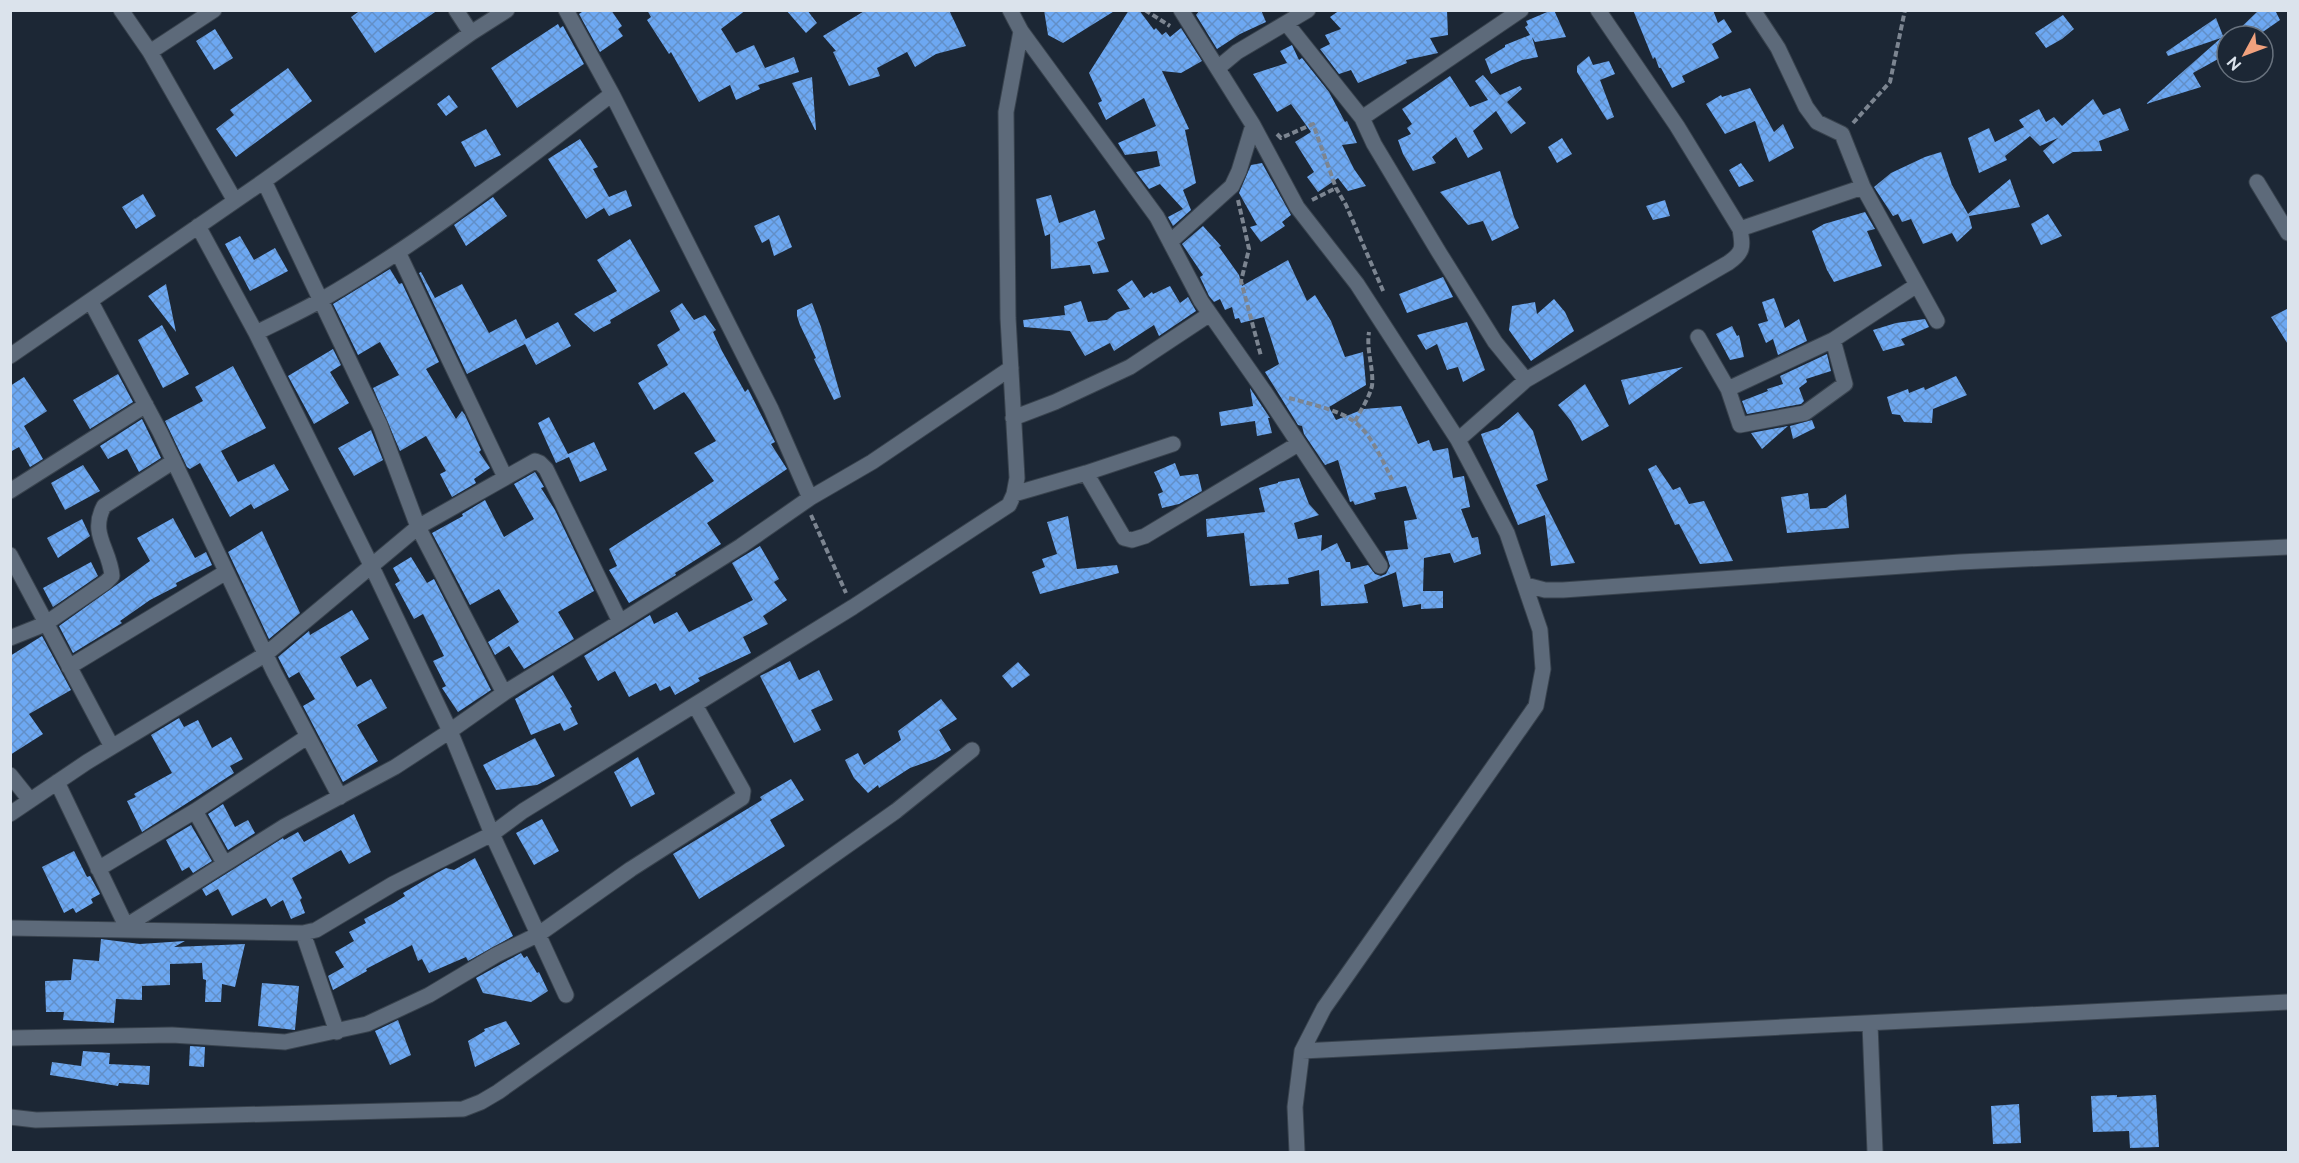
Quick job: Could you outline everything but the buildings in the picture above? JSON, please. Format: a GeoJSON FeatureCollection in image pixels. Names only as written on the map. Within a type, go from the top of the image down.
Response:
{"type":"FeatureCollection","features":[{"type":"Feature","properties":{"kind":"street"},"geometry":{"type":"LineString","coordinates":[[121,10],[150,51],[235,201]]}},
{"type":"Feature","properties":{"kind":"street"},"geometry":{"type":"LineString","coordinates":[[150,51],[214,10]]}},
{"type":"Feature","properties":{"kind":"street"},"geometry":{"type":"LineString","coordinates":[[456,10],[471,33]]}},
{"type":"Feature","properties":{"kind":"street"},"geometry":{"type":"LineString","coordinates":[[10,356],[264,182],[471,33],[507,10]]}},
{"type":"Feature","properties":{"kind":"street"},"geometry":{"type":"LineString","coordinates":[[566,10],[612,94],[771,409],[810,498]]}},
{"type":"Feature","properties":{"kind":"street"},"geometry":{"type":"LineString","coordinates":[[1010,10],[1021,31],[1157,217],[1210,315],[1264,391],[1380,566]]}},
{"type":"Feature","properties":{"kind":"street"},"geometry":{"type":"LineString","coordinates":[[1181,10],[1219,67],[1298,207],[1357,284],[1458,440],[1507,533],[1540,630],[1542,669],[1536,706],[1324,1008],[1302,1051],[1295,1107],[1297,1152]]}},
{"type":"Feature","properties":{"kind":"street"},"geometry":{"type":"LineString","coordinates":[[1219,67],[1237,52],[1308,10]]}},
{"type":"Feature","properties":{"kind":"street"},"geometry":{"type":"LineString","coordinates":[[1362,118],[1521,10]]}},
{"type":"Feature","properties":{"kind":"street"},"geometry":{"type":"LineString","coordinates":[[1458,440],[1526,380],[1734,259],[1739,255],[1742,246],[1740,229],[1677,126],[1598,10]]}},
{"type":"Feature","properties":{"kind":"street"},"geometry":{"type":"LineString","coordinates":[[1753,10],[1778,48],[1806,107],[1817,122],[1842,134],[1863,187],[1938,321]]}},
{"type":"Feature","properties":{"kind":"street"},"geometry":{"type":"LineString","coordinates":[[1287,24],[1362,118],[1374,144],[1446,264],[1495,342],[1526,380]]}},
{"type":"Feature","properties":{"kind":"street"},"geometry":{"type":"LineString","coordinates":[[10,928],[127,928],[303,933],[316,930],[393,884],[492,834],[523,811],[853,607],[1009,506],[1017,478],[1008,318],[1006,112],[1021,31]]}},
{"type":"Feature","properties":{"kind":"street"},"geometry":{"type":"LineString","coordinates":[[256,333],[321,300],[398,252],[516,168],[612,94]]}},
{"type":"Feature","properties":{"kind":"street"},"geometry":{"type":"LineString","coordinates":[[1170,242],[1232,186],[1253,125]]}},
{"type":"Feature","properties":{"kind":"street"},"geometry":{"type":"LineString","coordinates":[[264,182],[380,425],[418,526],[504,693]]}},
{"type":"Feature","properties":{"kind":"street"},"geometry":{"type":"LineString","coordinates":[[2257,182],[2289,233]]}},
{"type":"Feature","properties":{"kind":"street"},"geometry":{"type":"LineString","coordinates":[[1740,229],[1863,187]]}},
{"type":"Feature","properties":{"kind":"street"},"geometry":{"type":"LineString","coordinates":[[198,226],[256,333],[372,567],[450,731],[492,834],[566,994]]}},
{"type":"Feature","properties":{"kind":"street"},"geometry":{"type":"LineString","coordinates":[[398,252],[505,477]]}},
{"type":"Feature","properties":{"kind":"street"},"geometry":{"type":"LineString","coordinates":[[1728,389],[1833,340],[1917,285]]}},
{"type":"Feature","properties":{"kind":"street"},"geometry":{"type":"LineString","coordinates":[[91,302],[146,405],[307,737],[340,797]]}},
{"type":"Feature","properties":{"kind":"street"},"geometry":{"type":"LineString","coordinates":[[1013,418],[1055,402],[1130,367],[1210,315]]}},
{"type":"Feature","properties":{"kind":"street"},"geometry":{"type":"LineString","coordinates":[[1698,337],[1728,389],[1740,425],[1805,414],[1845,384],[1833,340]]}},
{"type":"Feature","properties":{"kind":"street"},"geometry":{"type":"LineString","coordinates":[[127,928],[224,863],[285,826],[394,766],[450,731],[504,693],[741,546],[810,498],[872,462],[1011,368]]}},
{"type":"Feature","properties":{"kind":"street"},"geometry":{"type":"LineString","coordinates":[[10,491],[146,405]]}},
{"type":"Feature","properties":{"kind":"street"},"geometry":{"type":"LineString","coordinates":[[1014,495],[1173,444]]}},
{"type":"Feature","properties":{"kind":"street"},"geometry":{"type":"LineString","coordinates":[[1086,473],[1124,537],[1132,540],[1145,536],[1298,444]]}},
{"type":"Feature","properties":{"kind":"street"},"geometry":{"type":"LineString","coordinates":[[10,638],[45,624],[112,576],[101,543],[98,518],[104,506],[174,461]]}},
{"type":"Feature","properties":{"kind":"street"},"geometry":{"type":"LineString","coordinates":[[10,814],[112,747],[266,654],[418,526],[535,461],[540,462],[546,469],[620,622]]}},
{"type":"Feature","properties":{"kind":"street"},"geometry":{"type":"LineString","coordinates":[[1526,585],[1545,590],[1563,590],[1960,562],[2289,547]]}},
{"type":"Feature","properties":{"kind":"street"},"geometry":{"type":"LineString","coordinates":[[10,555],[112,747]]}},
{"type":"Feature","properties":{"kind":"street"},"geometry":{"type":"LineString","coordinates":[[69,667],[226,572]]}},
{"type":"Feature","properties":{"kind":"street"},"geometry":{"type":"LineString","coordinates":[[10,1038],[172,1035],[285,1042],[367,1024],[429,995],[496,954],[539,934],[631,868],[742,798],[743,791],[695,705]]}},
{"type":"Feature","properties":{"kind":"street"},"geometry":{"type":"LineString","coordinates":[[98,869],[195,811],[307,737]]}},
{"type":"Feature","properties":{"kind":"street"},"geometry":{"type":"LineString","coordinates":[[10,1117],[36,1120],[463,1109],[498,1092],[896,811],[972,750]]}},
{"type":"Feature","properties":{"kind":"street"},"geometry":{"type":"LineString","coordinates":[[10,775],[30,800]]}},
{"type":"Feature","properties":{"kind":"street"},"geometry":{"type":"LineString","coordinates":[[57,782],[127,928]]}},
{"type":"Feature","properties":{"kind":"street"},"geometry":{"type":"LineString","coordinates":[[195,811],[224,863]]}},
{"type":"Feature","properties":{"kind":"street"},"geometry":{"type":"LineString","coordinates":[[303,933],[337,1032]]}},
{"type":"Feature","properties":{"kind":"street"},"geometry":{"type":"LineString","coordinates":[[1302,1051],[2289,1002]]}},
{"type":"Feature","properties":{"kind":"street"},"geometry":{"type":"LineString","coordinates":[[1870,1024],[1875,1152]]}},
{"type":"Feature","properties":{"kind":"path"},"geometry":{"type":"LineString","coordinates":[[1842,134],[1890,82],[1905,10]]}},
{"type":"Feature","properties":{"kind":"path"},"geometry":{"type":"LineString","coordinates":[[1232,186],[1240,204],[1248,238],[1249,249],[1241,281],[1261,359]]}},
{"type":"Feature","properties":{"kind":"path"},"geometry":{"type":"LineString","coordinates":[[1298,207],[1336,188]]}},
{"type":"Feature","properties":{"kind":"path"},"geometry":{"type":"LineString","coordinates":[[1264,391],[1341,412],[1355,421],[1370,436],[1392,480]]}},
{"type":"Feature","properties":{"kind":"path"},"geometry":{"type":"LineString","coordinates":[[810,498],[811,514],[853,607]]}}]}
